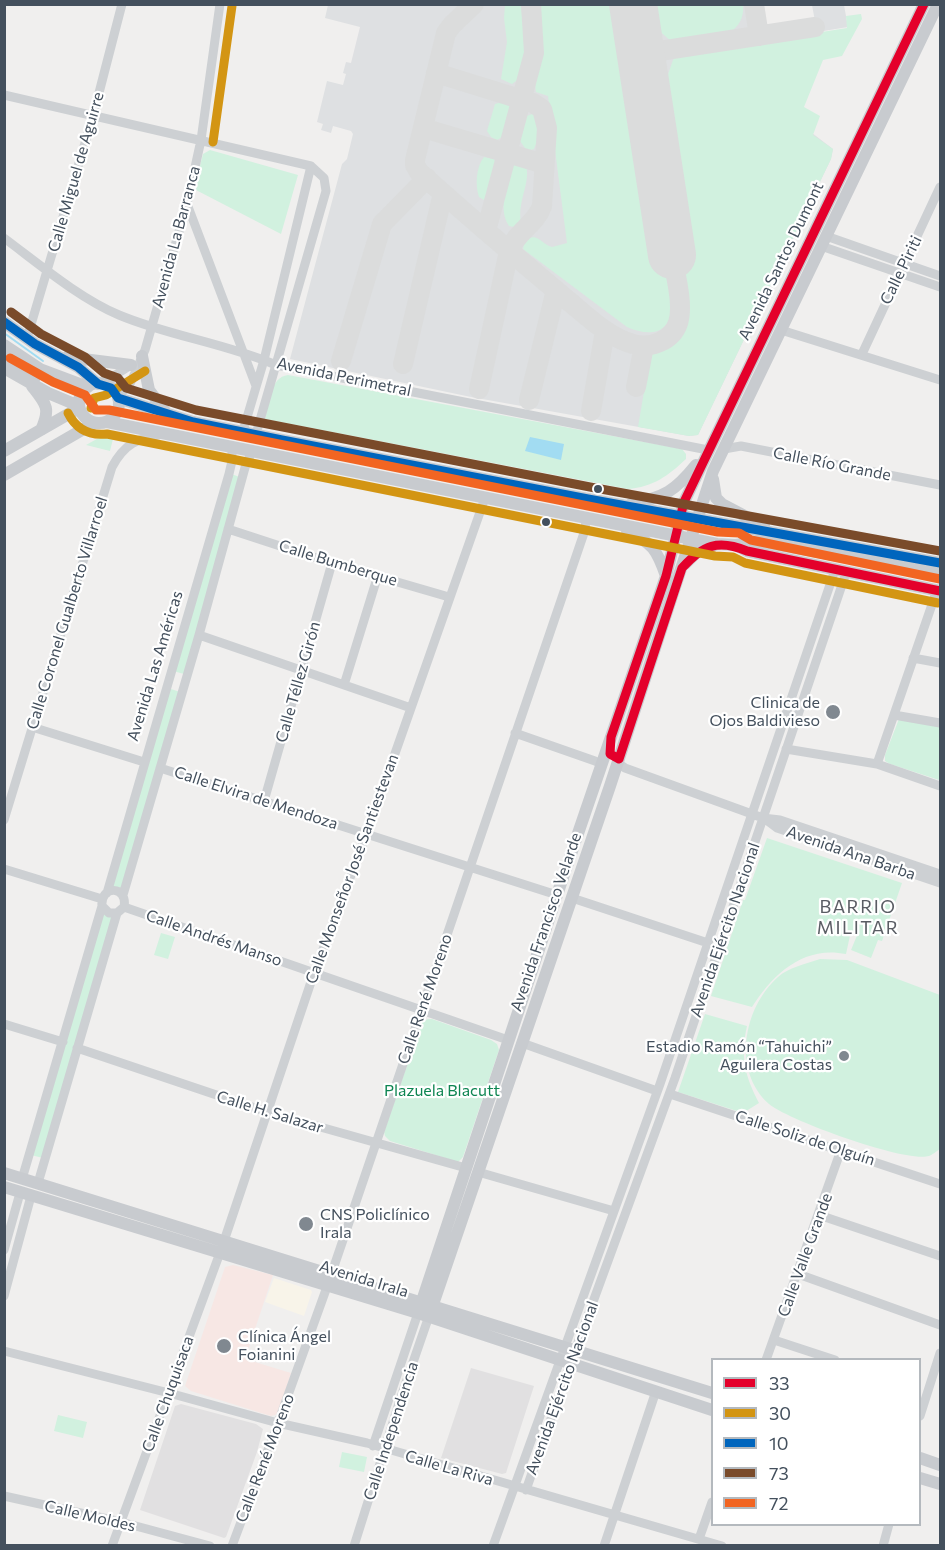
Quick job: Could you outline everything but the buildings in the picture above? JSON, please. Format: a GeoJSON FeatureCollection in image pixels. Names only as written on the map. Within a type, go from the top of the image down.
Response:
{"type":"FeatureCollection","features":[{"type":"Feature","properties":{"kind":"main road","name":"Avenida Santos Dumont"},"geometry":{"type":"LineString","coordinates":[[675,535],[684,502],[708,450],[924,4]]}},
{"type":"Feature","properties":{"kind":"main road","name":"Avenida Santos Dumont"},"geometry":{"type":"LineString","coordinates":[[691,538],[712,474],[938,4]]}},
{"type":"Feature","properties":{"kind":"main road"},"geometry":{"type":"LineString","coordinates":[[4,322],[53,354],[78,367],[96,385]]}},
{"type":"Feature","properties":{"kind":"main road"},"geometry":{"type":"LineString","coordinates":[[4,345],[40,369],[111,388],[118,397],[168,415],[623,505],[940,563]]}},
{"type":"Feature","properties":{"kind":"main road"},"geometry":{"type":"LineString","coordinates":[[53,354],[91,361],[137,361],[148,390],[168,415]]}},
{"type":"Feature","properties":{"kind":"main road"},"geometry":{"type":"LineString","coordinates":[[4,356],[48,393]]}},
{"type":"Feature","properties":{"kind":"main road"},"geometry":{"type":"LineString","coordinates":[[4,368],[48,393],[79,407],[84,416],[100,422],[717,544],[736,545],[759,541],[940,575]]}},
{"type":"Feature","properties":{"kind":"main road"},"geometry":{"type":"LineString","coordinates":[[28,382],[46,405],[46,419],[36,433]]}},
{"type":"Feature","properties":{"kind":"main road"},"geometry":{"type":"LineString","coordinates":[[4,451],[79,407],[81,395],[96,385]]}},
{"type":"Feature","properties":{"kind":"main road"},"geometry":{"type":"LineString","coordinates":[[8,472],[117,412],[118,397]]}},
{"type":"Feature","properties":{"kind":"main road"},"geometry":{"type":"LineString","coordinates":[[8,472],[18,463],[42,449],[42,440],[36,433]]}},
{"type":"Feature","properties":{"kind":"main road"},"geometry":{"type":"LineString","coordinates":[[623,505],[670,492],[680,485],[708,450]]}},
{"type":"Feature","properties":{"kind":"main road"},"geometry":{"type":"LineString","coordinates":[[712,474],[716,498],[722,504],[779,533]]}},
{"type":"Feature","properties":{"kind":"main road"},"geometry":{"type":"LineString","coordinates":[[604,522],[642,538],[652,546],[659,556],[666,576]]}},
{"type":"Feature","properties":{"kind":"main road","name":"Avenida Francisco Velarde"},"geometry":{"type":"LineString","coordinates":[[425,1310],[466,1169],[666,576],[675,535]]}},
{"type":"Feature","properties":{"kind":"main road","name":"Avenida Francisco Velarde"},"geometry":{"type":"LineString","coordinates":[[425,1310],[478,1172],[610,786],[691,538]]}},
{"type":"Feature","properties":{"kind":"main road"},"geometry":{"type":"LineString","coordinates":[[682,567],[698,551],[717,544]]}},
{"type":"Feature","properties":{"kind":"main road"},"geometry":{"type":"LineString","coordinates":[[736,545],[747,551],[939,590]]}},
{"type":"Feature","properties":{"kind":"main road"},"geometry":{"type":"LineString","coordinates":[[611,737],[610,754],[618,760]]}},
{"type":"Feature","properties":{"kind":"main road"},"geometry":{"type":"LineString","coordinates":[[601,765],[609,775],[610,786]]}},
{"type":"Feature","properties":{"kind":"main road"},"geometry":{"type":"LineString","coordinates":[[557,894],[562,889],[568,889],[572,898]]}},
{"type":"Feature","properties":{"kind":"main road"},"geometry":{"type":"LineString","coordinates":[[509,1040],[517,1035],[522,1043]]}},
{"type":"Feature","properties":{"kind":"main road"},"geometry":{"type":"LineString","coordinates":[[466,1169],[474,1164],[478,1172]]}},
{"type":"Feature","properties":{"kind":"main road","name":"Avenida Irala"},"geometry":{"type":"LineString","coordinates":[[4,1173],[221,1247]]}},
{"type":"Feature","properties":{"kind":"main road","name":"Avenida Las Américas"},"geometry":{"type":"LineString","coordinates":[[22,1179],[25,1194]]}},
{"type":"Feature","properties":{"kind":"main road","name":"Avenida Irala"},"geometry":{"type":"LineString","coordinates":[[4,1187],[221,1247],[425,1310],[711,1410]]}},
{"type":"Feature","properties":{"kind":"main road","name":"Avenida Irala"},"geometry":{"type":"LineString","coordinates":[[425,1310],[571,1348],[711,1393]]}},
{"type":"Feature","properties":{"kind":"main road"},"geometry":{"type":"LineString","coordinates":[[921,1458],[940,1465]]}},
{"type":"Feature","properties":{"kind":"main road"},"geometry":{"type":"LineString","coordinates":[[921,1478],[940,1484]]}},
{"type":"Feature","properties":{"kind":"street","name":"Calle Miguel de Aguirre"},"geometry":{"type":"LineString","coordinates":[[27,338],[93,116],[122,4]]}},
{"type":"Feature","properties":{"kind":"street","name":"Avenida La Barranca"},"geometry":{"type":"LineString","coordinates":[[118,397],[130,384],[152,325],[187,204],[201,140],[220,4]]}},
{"type":"Feature","properties":{"kind":"street"},"geometry":{"type":"LineString","coordinates":[[4,95],[311,166],[324,178],[326,191],[256,434]]}},
{"type":"Feature","properties":{"kind":"street"},"geometry":{"type":"LineString","coordinates":[[243,431],[264,360],[311,166]]}},
{"type":"Feature","properties":{"kind":"street","name":"Calle Piriti"},"geometry":{"type":"LineString","coordinates":[[862,354],[940,190]]}},
{"type":"Feature","properties":{"kind":"street"},"geometry":{"type":"LineString","coordinates":[[187,204],[256,386]]}},
{"type":"Feature","properties":{"kind":"street","name":"Avenida Perimetral"},"geometry":{"type":"LineString","coordinates":[[4,238],[87,297],[117,314],[276,365],[708,450]]}},
{"type":"Feature","properties":{"kind":"street"},"geometry":{"type":"LineString","coordinates":[[824,241],[904,263],[940,276]]}},
{"type":"Feature","properties":{"kind":"street"},"geometry":{"type":"LineString","coordinates":[[824,241],[940,287]]}},
{"type":"Feature","properties":{"kind":"street"},"geometry":{"type":"LineString","coordinates":[[782,330],[940,380]]}},
{"type":"Feature","properties":{"kind":"street"},"geometry":{"type":"LineString","coordinates":[[96,385],[137,361]]}},
{"type":"Feature","properties":{"kind":"street","name":"Calle Coronel Gualberto Villarroel"},"geometry":{"type":"LineString","coordinates":[[4,820],[112,467],[117,457],[134,441],[163,434]]}},
{"type":"Feature","properties":{"kind":"street","name":"Calle Río Grande"},"geometry":{"type":"LineString","coordinates":[[724,449],[741,446],[940,485]]}},
{"type":"Feature","properties":{"kind":"street","name":"Avenida Las Américas"},"geometry":{"type":"LineString","coordinates":[[22,1179],[229,474],[232,448]]}},
{"type":"Feature","properties":{"kind":"street","name":"Avenida Las Américas"},"geometry":{"type":"LineString","coordinates":[[123,895],[246,464],[252,452]]}},
{"type":"Feature","properties":{"kind":"street"},"geometry":{"type":"LineString","coordinates":[[229,474],[237,471],[242,478]]}},
{"type":"Feature","properties":{"kind":"street","name":"Calle Monseñor José Santiestevan"},"geometry":{"type":"LineString","coordinates":[[221,1247],[315,973],[367,833],[484,498]]}},
{"type":"Feature","properties":{"kind":"street","name":"Calle René Moreno"},"geometry":{"type":"LineString","coordinates":[[232,1545],[279,1423],[329,1280],[585,530],[586,518]]}},
{"type":"Feature","properties":{"kind":"street","name":"Calle Bumberque"},"geometry":{"type":"LineString","coordinates":[[228,529],[332,563],[449,597]]}},
{"type":"Feature","properties":{"kind":"street","name":"Calle Téllez Girón"},"geometry":{"type":"LineString","coordinates":[[264,801],[332,563]]}},
{"type":"Feature","properties":{"kind":"street","name":"Avenida Ejército Nacional"},"geometry":{"type":"LineString","coordinates":[[492,1545],[623,1222],[670,1094],[786,749],[841,571]]}},
{"type":"Feature","properties":{"kind":"street","name":"Avenida Ejército Nacional"},"geometry":{"type":"LineString","coordinates":[[571,1348],[614,1212],[753,814],[841,571]]}},
{"type":"Feature","properties":{"kind":"street"},"geometry":{"type":"LineString","coordinates":[[344,685],[378,575]]}},
{"type":"Feature","properties":{"kind":"street"},"geometry":{"type":"LineString","coordinates":[[877,764],[939,590]]}},
{"type":"Feature","properties":{"kind":"street"},"geometry":{"type":"LineString","coordinates":[[199,635],[411,708]]}},
{"type":"Feature","properties":{"kind":"street"},"geometry":{"type":"LineString","coordinates":[[913,658],[940,663]]}},
{"type":"Feature","properties":{"kind":"street"},"geometry":{"type":"LineString","coordinates":[[169,680],[185,684]]}},
{"type":"Feature","properties":{"kind":"street"},"geometry":{"type":"LineString","coordinates":[[894,715],[940,723]]}},
{"type":"Feature","properties":{"kind":"street"},"geometry":{"type":"LineString","coordinates":[[32,727],[144,762]]}},
{"type":"Feature","properties":{"kind":"street"},"geometry":{"type":"LineString","coordinates":[[515,733],[601,765]]}},
{"type":"Feature","properties":{"kind":"street"},"geometry":{"type":"LineString","coordinates":[[786,749],[877,764],[940,786]]}},
{"type":"Feature","properties":{"kind":"street","name":"Avenida Ana Barba"},"geometry":{"type":"LineString","coordinates":[[618,760],[625,768],[763,818],[780,820],[940,883]]}},
{"type":"Feature","properties":{"kind":"street","name":"Calle Elvira de Mendoza"},"geometry":{"type":"LineString","coordinates":[[160,768],[557,894]]}},
{"type":"Feature","properties":{"kind":"street","name":"Avenida Ana Barba"},"geometry":{"type":"LineString","coordinates":[[889,861],[940,874]]}},
{"type":"Feature","properties":{"kind":"street"},"geometry":{"type":"LineString","coordinates":[[4,868],[104,899],[116,890],[123,895],[121,910],[77,1048],[38,1183]]}},
{"type":"Feature","properties":{"kind":"street"},"geometry":{"type":"LineString","coordinates":[[572,898],[708,943],[712,950],[720,947]]}},
{"type":"Feature","properties":{"kind":"street","name":"Calle Andrés Manso"},"geometry":{"type":"LineString","coordinates":[[104,899],[109,913],[121,910],[315,973],[509,1040]]}},
{"type":"Feature","properties":{"kind":"street"},"geometry":{"type":"LineString","coordinates":[[4,1024],[63,1042]]}},
{"type":"Feature","properties":{"kind":"street"},"geometry":{"type":"LineString","coordinates":[[522,1043],[658,1090]]}},
{"type":"Feature","properties":{"kind":"street","name":"Calle H. Salazar"},"geometry":{"type":"LineString","coordinates":[[77,1048],[267,1112],[466,1169]]}},
{"type":"Feature","properties":{"kind":"street","name":"Calle Soliz de Olguín"},"geometry":{"type":"LineString","coordinates":[[658,1090],[662,1097],[670,1094],[940,1184]]}},
{"type":"Feature","properties":{"kind":"street","name":"Calle Valle Grande"},"geometry":{"type":"LineString","coordinates":[[766,1358],[842,1150]]}},
{"type":"Feature","properties":{"kind":"street"},"geometry":{"type":"LineString","coordinates":[[29,1155],[34,1162],[40,1163],[45,1160]]}},
{"type":"Feature","properties":{"kind":"street"},"geometry":{"type":"LineString","coordinates":[[478,1172],[614,1212]]}},
{"type":"Feature","properties":{"kind":"street","name":"Avenida Las Américas"},"geometry":{"type":"LineString","coordinates":[[4,1250],[25,1194]]}},
{"type":"Feature","properties":{"kind":"street","name":"Avenida Las Américas"},"geometry":{"type":"LineString","coordinates":[[4,1296],[25,1194]]}},
{"type":"Feature","properties":{"kind":"street"},"geometry":{"type":"LineString","coordinates":[[614,1212],[623,1206],[627,1211]]}},
{"type":"Feature","properties":{"kind":"street"},"geometry":{"type":"LineString","coordinates":[[614,1212],[617,1222],[623,1222]]}},
{"type":"Feature","properties":{"kind":"street"},"geometry":{"type":"LineString","coordinates":[[819,1215],[940,1256]]}},
{"type":"Feature","properties":{"kind":"street","name":"Calle Chuquisaca"},"geometry":{"type":"LineString","coordinates":[[112,1545],[221,1247]]}},
{"type":"Feature","properties":{"kind":"street"},"geometry":{"type":"LineString","coordinates":[[798,1274],[940,1325]]}},
{"type":"Feature","properties":{"kind":"street","name":"Calle Independencia"},"geometry":{"type":"LineString","coordinates":[[373,1446],[425,1310]]}},
{"type":"Feature","properties":{"kind":"street","name":"Calle Independencia"},"geometry":{"type":"LineString","coordinates":[[354,1545],[425,1310]]}},
{"type":"Feature","properties":{"kind":"street"},"geometry":{"type":"LineString","coordinates":[[774,1340],[832,1358]]}},
{"type":"Feature","properties":{"kind":"street","name":"Calle La Riva"},"geometry":{"type":"LineString","coordinates":[[4,1351],[373,1446],[722,1545]]}},
{"type":"Feature","properties":{"kind":"street"},"geometry":{"type":"LineString","coordinates":[[921,1409],[924,1388],[940,1353]]}},
{"type":"Feature","properties":{"kind":"street","name":"Avenida Ejército Nacional"},"geometry":{"type":"LineString","coordinates":[[526,1490],[566,1361]]}},
{"type":"Feature","properties":{"kind":"street"},"geometry":{"type":"LineString","coordinates":[[604,1545],[656,1391]]}},
{"type":"Feature","properties":{"kind":"street","name":"Calle Moldes"},"geometry":{"type":"LineString","coordinates":[[4,1496],[210,1545]]}},
{"type":"Feature","properties":{"kind":"street"},"geometry":{"type":"LineString","coordinates":[[699,1539],[711,1505]]}},
{"type":"Feature","properties":{"kind":"street"},"geometry":{"type":"LineString","coordinates":[[883,1545],[888,1526]]}},
{"type":"Feature","properties":{"kind":"shaded area"},"geometry":{"type":"Polygon","coordinates":[[[328,5],[761,5],[778,107],[833,149],[831,159],[698,435],[689,436],[471,397],[290,359],[342,164],[347,159],[353,134],[351,131],[333,126],[331,133],[321,130],[323,124],[317,122],[327,81],[343,85],[346,62],[351,63],[360,27],[325,18],[328,5]]]}},
{"type":"Feature","properties":{"kind":"shaded area"},"geometry":{"type":"Polygon","coordinates":[[[812,5],[844,5],[848,27],[817,32],[812,5]]]}},
{"type":"Feature","properties":{"kind":"shaded area","name":"Clínica Ángel Foianini"},"geometry":{"type":"Polygon","coordinates":[[[233,1265],[273,1275],[245,1359],[291,1373],[278,1414],[271,1416],[191,1391],[185,1386],[225,1267],[233,1265]]]}},
{"type":"Feature","properties":{"kind":"shaded area"},"geometry":{"type":"Polygon","coordinates":[[[274,1278],[311,1290],[304,1316],[265,1302],[274,1278]]]}},
{"type":"Feature","properties":{"kind":"shaded area"},"geometry":{"type":"Polygon","coordinates":[[[471,1368],[534,1386],[506,1473],[502,1474],[441,1458],[471,1368]]]}},
{"type":"Feature","properties":{"kind":"shaded area"},"geometry":{"type":"Polygon","coordinates":[[[181,1404],[256,1424],[263,1429],[257,1452],[224,1538],[140,1510],[175,1406],[181,1404]]]}},
{"type":"Feature","properties":{"kind":"green space"},"geometry":{"type":"Polygon","coordinates":[[[505,5],[521,6],[525,48],[520,78],[512,84],[501,79],[507,42],[505,5]]]}},
{"type":"Feature","properties":{"kind":"green space"},"geometry":{"type":"Polygon","coordinates":[[[539,5],[615,5],[652,261],[664,259],[670,293],[671,311],[669,319],[661,330],[641,332],[627,327],[523,249],[525,240],[533,237],[552,247],[567,243],[548,96],[536,92],[535,84],[543,50],[539,5]]]}},
{"type":"Feature","properties":{"kind":"green space"},"geometry":{"type":"Polygon","coordinates":[[[653,5],[743,5],[743,8],[740,22],[733,30],[671,41],[657,29],[653,5]]]}},
{"type":"Feature","properties":{"kind":"green space"},"geometry":{"type":"Polygon","coordinates":[[[861,14],[862,19],[842,56],[823,60],[804,107],[820,116],[813,135],[833,149],[831,159],[698,435],[689,436],[638,427],[649,362],[647,354],[664,349],[676,341],[683,330],[688,302],[683,257],[694,254],[665,83],[673,60],[677,55],[847,28],[846,16],[861,14]]]}},
{"type":"Feature","properties":{"kind":"green space"},"geometry":{"type":"Polygon","coordinates":[[[508,103],[511,118],[508,129],[497,140],[487,131],[495,104],[508,103]]]}},
{"type":"Feature","properties":{"kind":"green space"},"geometry":{"type":"Polygon","coordinates":[[[532,114],[539,117],[542,129],[534,149],[527,151],[520,141],[527,116],[532,114]]]}},
{"type":"Feature","properties":{"kind":"green space"},"geometry":{"type":"Polygon","coordinates":[[[210,150],[298,175],[281,234],[194,189],[203,154],[210,150]]]}},
{"type":"Feature","properties":{"kind":"green space"},"geometry":{"type":"Polygon","coordinates":[[[484,157],[494,159],[496,170],[494,180],[484,200],[479,197],[477,182],[479,166],[484,157]]]}},
{"type":"Feature","properties":{"kind":"green space"},"geometry":{"type":"Polygon","coordinates":[[[522,163],[526,166],[527,179],[521,207],[521,222],[514,227],[509,226],[506,219],[505,195],[513,165],[522,163]]]}},
{"type":"Feature","properties":{"kind":"green space"},"geometry":{"type":"Polygon","coordinates":[[[288,375],[682,449],[686,454],[686,459],[660,480],[628,489],[265,419],[274,386],[282,377],[288,375]]]}},
{"type":"Feature","properties":{"kind":"green space"},"geometry":{"type":"Polygon","coordinates":[[[104,435],[113,439],[110,451],[86,445],[104,435]]]}},
{"type":"Feature","properties":{"kind":"green space"},"geometry":{"type":"Polygon","coordinates":[[[231,474],[240,477],[184,674],[173,671],[231,474]]]}},
{"type":"Feature","properties":{"kind":"green space"},"geometry":{"type":"Polygon","coordinates":[[[168,688],[180,692],[122,891],[110,887],[168,688]]]}},
{"type":"Feature","properties":{"kind":"green space"},"geometry":{"type":"Polygon","coordinates":[[[899,719],[940,726],[939,780],[885,761],[885,755],[899,719]]]}},
{"type":"Feature","properties":{"kind":"green space"},"geometry":{"type":"Polygon","coordinates":[[[767,838],[902,883],[882,941],[878,940],[871,958],[851,950],[858,933],[851,931],[846,954],[830,952],[816,954],[790,965],[769,984],[752,1007],[711,996],[743,900],[745,900],[767,838]]]}},
{"type":"Feature","properties":{"kind":"green space"},"geometry":{"type":"Polygon","coordinates":[[[102,914],[114,917],[43,1158],[31,1155],[102,914]]]}},
{"type":"Feature","properties":{"kind":"green space"},"geometry":{"type":"Polygon","coordinates":[[[161,933],[175,937],[168,959],[154,955],[161,933]]]}},
{"type":"Feature","properties":{"kind":"green space","name":"Estadio Ramón “Tahuichi” Aguilera Costas"},"geometry":{"type":"Polygon","coordinates":[[[820,959],[847,960],[940,995],[940,1149],[932,1155],[916,1156],[897,1153],[847,1139],[780,1111],[769,1104],[757,1090],[750,1075],[746,1057],[746,1040],[757,1005],[766,990],[782,974],[792,968],[820,959]]]}},
{"type":"Feature","properties":{"kind":"green space"},"geometry":{"type":"Polygon","coordinates":[[[705,1014],[747,1026],[744,1047],[745,1066],[759,1103],[743,1113],[678,1092],[705,1014]]]}},
{"type":"Feature","properties":{"kind":"green space","name":"Plazuela Blacutt"},"geometry":{"type":"Polygon","coordinates":[[[428,1019],[491,1040],[497,1044],[499,1050],[463,1157],[458,1162],[390,1141],[384,1132],[422,1022],[428,1019]]]}},
{"type":"Feature","properties":{"kind":"green space"},"geometry":{"type":"Polygon","coordinates":[[[58,1415],[87,1422],[83,1438],[54,1431],[58,1415]]]}},
{"type":"Feature","properties":{"kind":"green space"},"geometry":{"type":"Polygon","coordinates":[[[342,1452],[367,1457],[364,1472],[339,1467],[342,1452]]]}},
{"type":"Feature","properties":{"kind":"water"},"geometry":{"type":"Polygon","coordinates":[[[530,437],[564,444],[561,460],[525,451],[530,437]]]}},
{"type":"Feature","properties":{"kind":"waterway"},"geometry":{"type":"LineString","coordinates":[[4,333],[43,361]]}},
{"type":"Feature","properties":{"kind":"taxiway"},"geometry":{"type":"LineString","coordinates":[[474,4],[446,33],[415,160],[419,172],[588,318],[623,341],[640,345],[653,344],[666,339],[675,329],[680,316],[680,298],[672,255]]}},
{"type":"Feature","properties":{"kind":"taxiway"},"geometry":{"type":"LineString","coordinates":[[486,231],[534,53],[531,4]]}},
{"type":"Feature","properties":{"kind":"taxiway"},"geometry":{"type":"LineString","coordinates":[[754,4],[759,36]]}},
{"type":"Feature","properties":{"kind":"taxiway"},"geometry":{"type":"LineString","coordinates":[[640,54],[815,27]]}},
{"type":"Feature","properties":{"kind":"taxiway"},"geometry":{"type":"LineString","coordinates":[[436,73],[533,103],[542,109],[547,128],[542,206],[535,218],[516,238],[509,251],[479,389]]}},
{"type":"Feature","properties":{"kind":"taxiway"},"geometry":{"type":"LineString","coordinates":[[423,128],[544,164]]}},
{"type":"Feature","properties":{"kind":"taxiway"},"geometry":{"type":"LineString","coordinates":[[341,361],[382,224],[427,178]]}},
{"type":"Feature","properties":{"kind":"taxiway"},"geometry":{"type":"LineString","coordinates":[[403,364],[443,193]]}},
{"type":"Feature","properties":{"kind":"taxiway"},"geometry":{"type":"LineString","coordinates":[[529,400],[556,290]]}},
{"type":"Feature","properties":{"kind":"taxiway"},"geometry":{"type":"LineString","coordinates":[[591,411],[605,331]]}},
{"type":"Feature","properties":{"kind":"taxiway"},"geometry":{"type":"LineString","coordinates":[[636,387],[644,346]]}},
{"type":"Feature","properties":{"kind":"runway"},"geometry":{"type":"LineString","coordinates":[[633,4],[672,255]]}},
{"type":"Feature","properties":{"kind":"transit line","name":"33"},"geometry":{"type":"LineString","coordinates":[[924,4],[684,502],[666,576],[611,737],[610,754],[619,759],[682,568],[704,549],[728,545],[747,551],[940,591]]}},
{"type":"Feature","properties":{"kind":"transit line","name":"30"},"geometry":{"type":"LineString","coordinates":[[213,142],[232,6]]}},
{"type":"Feature","properties":{"kind":"transit line","name":"73"},"geometry":{"type":"LineString","coordinates":[[11,312],[41,334],[85,357],[104,373],[118,378],[126,388],[196,410],[590,487],[940,551]]}},
{"type":"Feature","properties":{"kind":"transit line","name":"10"},"geometry":{"type":"LineString","coordinates":[[4,322],[35,344],[78,367],[98,384],[111,388],[118,398],[193,422],[588,499],[940,563]]}},
{"type":"Feature","properties":{"kind":"transit line","name":"72"},"geometry":{"type":"LineString","coordinates":[[10,358],[53,382],[85,395],[96,410],[109,410],[718,532],[739,533],[751,540],[940,579]]}},
{"type":"Feature","properties":{"kind":"transit line","name":"30"},"geometry":{"type":"LineString","coordinates":[[91,408],[94,398],[106,395],[145,371]]}},
{"type":"Feature","properties":{"kind":"transit line","name":"30"},"geometry":{"type":"LineString","coordinates":[[68,413],[79,427],[94,434],[107,434],[715,556],[733,557],[745,563],[938,603]]}},
{"type":"Feature","properties":{"kind":"place","name":"Clinica de Ojos Baldivieso"},"geometry":{"type":"Point","coordinates":[833,712]}},
{"type":"Feature","properties":{"kind":"place","name":"Estadio Ramón “Tahuichi” Aguilera Costas"},"geometry":{"type":"Point","coordinates":[844,1056]}},
{"type":"Feature","properties":{"kind":"place","name":"CNS Policlínico Irala"},"geometry":{"type":"Point","coordinates":[306,1224]}},
{"type":"Feature","properties":{"kind":"place","name":"Clínica Ángel Foianini"},"geometry":{"type":"Point","coordinates":[224,1346]}},
{"type":"Feature","properties":{"kind":"district","name":"BARRIO MILITAR"},"geometry":{"type":"Point","coordinates":[858,917]}}]}
